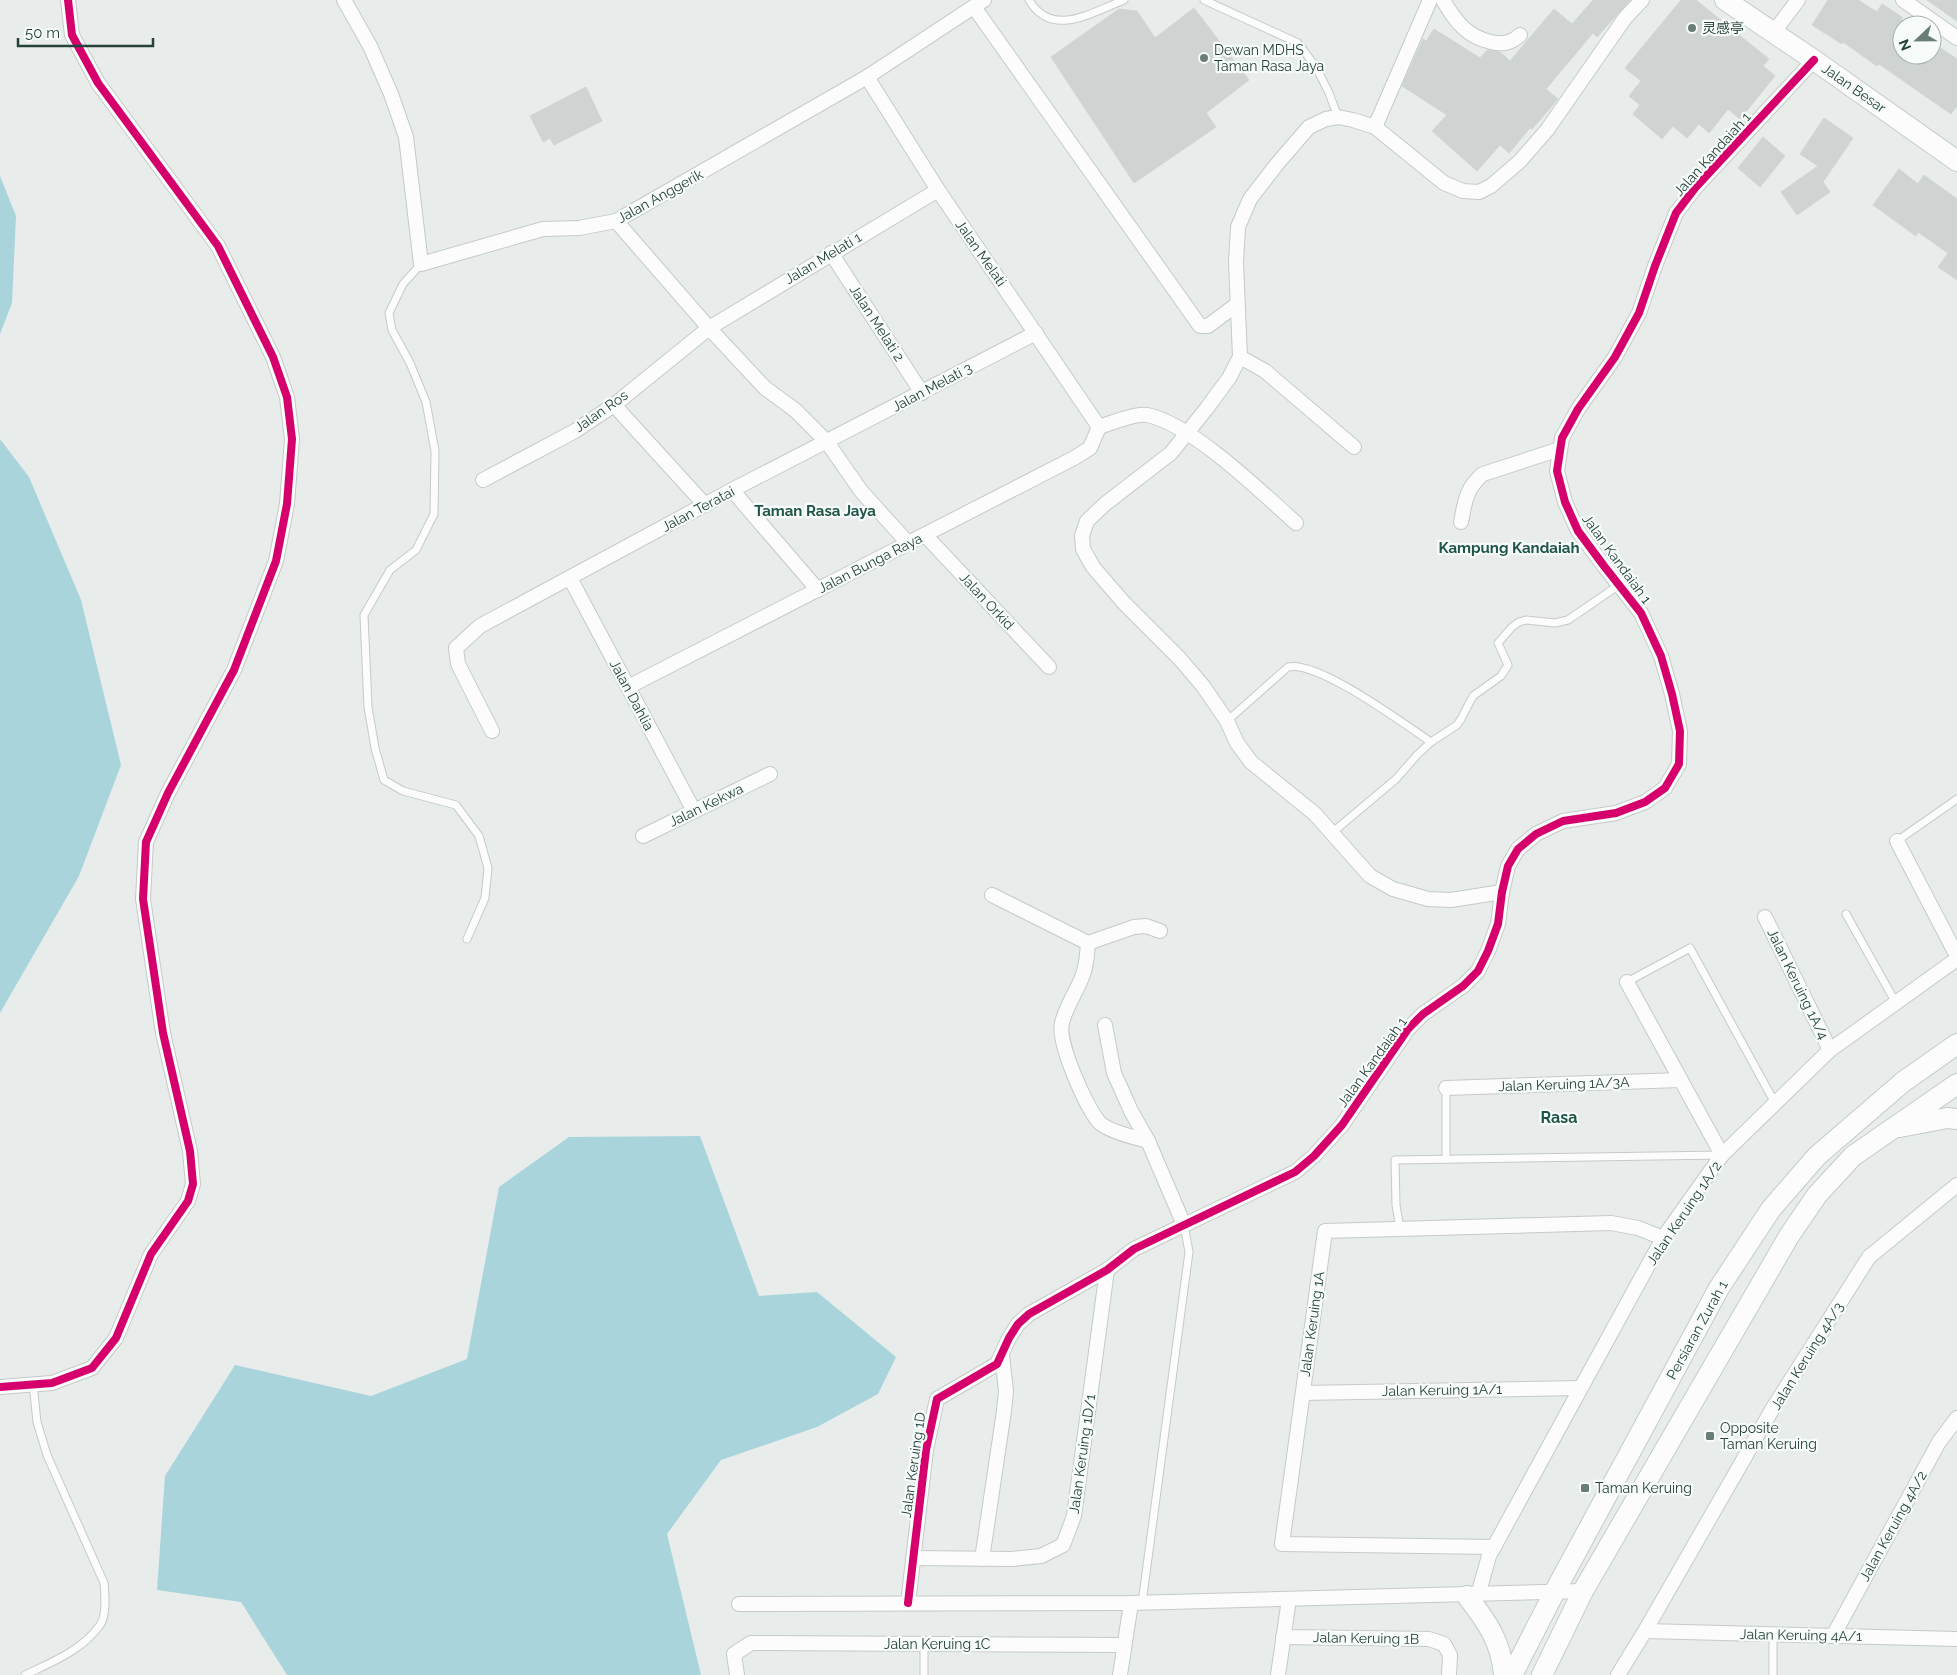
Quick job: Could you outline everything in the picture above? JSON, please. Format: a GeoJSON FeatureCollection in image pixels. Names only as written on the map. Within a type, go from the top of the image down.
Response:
{"type":"FeatureCollection","features":[{"type":"Feature","properties":{"kind":"main road","name":"Jalan Besar"},"geometry":{"type":"LineString","coordinates":[[1725,0],[1957,161]]}},
{"type":"Feature","properties":{"kind":"main road","name":"Persiaran Zurah 1"},"geometry":{"type":"LineString","coordinates":[[1512,1675],[1719,1288],[1771,1209],[1817,1156],[1903,1082],[1955,1049]]}},
{"type":"Feature","properties":{"kind":"main road"},"geometry":{"type":"LineString","coordinates":[[1542,1675],[1583,1592],[1789,1236],[1817,1195],[1853,1156],[1957,1084]]}},
{"type":"Feature","properties":{"kind":"main road"},"geometry":{"type":"LineString","coordinates":[[1891,1129],[1947,1118],[1957,1119]]}},
{"type":"Feature","properties":{"kind":"main road"},"geometry":{"type":"LineString","coordinates":[[1472,1595],[1490,1626],[1503,1658],[1504,1675]]}},
{"type":"Feature","properties":{"kind":"street"},"geometry":{"type":"LineString","coordinates":[[0,1387],[52,1383],[92,1368],[116,1338],[151,1254],[188,1201],[193,1184],[190,1151],[163,1034],[143,899],[146,842],[168,793],[234,670],[276,561],[287,504],[292,439],[286,396],[273,358],[218,246],[98,83],[72,35],[68,0]]}},
{"type":"Feature","properties":{"kind":"street"},"geometry":{"type":"LineString","coordinates":[[344,0],[370,46],[391,94],[406,137],[421,264]]}},
{"type":"Feature","properties":{"kind":"street"},"geometry":{"type":"LineString","coordinates":[[1375,127],[1430,0]]}},
{"type":"Feature","properties":{"kind":"street"},"geometry":{"type":"LineString","coordinates":[[1443,0],[1464,29],[1477,40],[1501,44],[1513,41],[1520,35]]}},
{"type":"Feature","properties":{"kind":"street"},"geometry":{"type":"LineString","coordinates":[[1502,892],[1451,900],[1428,899],[1393,889],[1370,876],[1333,832],[1315,814],[1251,762],[1237,743],[1227,721],[1203,686],[1180,659],[1124,603],[1093,567],[1083,549],[1082,536],[1087,521],[1105,504],[1171,453],[1229,378],[1240,357],[1236,305],[1238,227],[1250,199],[1309,127],[1326,119],[1338,117],[1375,127],[1444,183],[1463,192],[1479,192],[1491,186],[1520,161],[1547,130],[1625,18],[1642,0]]}},
{"type":"Feature","properties":{"kind":"street"},"geometry":{"type":"LineString","coordinates":[[1773,33],[1798,0]]}},
{"type":"Feature","properties":{"kind":"street"},"geometry":{"type":"LineString","coordinates":[[1903,0],[1957,38]]}},
{"type":"Feature","properties":{"kind":"street"},"geometry":{"type":"LineString","coordinates":[[979,3],[1196,322],[1200,326],[1208,326],[1236,305]]}},
{"type":"Feature","properties":{"kind":"street","name":"Jalan Anggerik"},"geometry":{"type":"LineString","coordinates":[[421,264],[543,229],[579,228],[616,222],[867,78],[979,3]]}},
{"type":"Feature","properties":{"kind":"street","name":"Jalan Kandaiah 1"},"geometry":{"type":"LineString","coordinates":[[1184,1225],[1295,1172],[1314,1156],[1342,1125],[1408,1029],[1423,1014],[1463,986],[1478,971],[1498,924],[1508,866],[1518,849],[1536,834],[1563,821],[1616,813],[1645,802],[1666,788],[1679,764],[1680,731],[1661,656],[1641,613],[1578,531],[1565,502],[1557,472],[1562,438],[1578,409],[1615,357],[1639,312],[1676,213],[1695,188],[1814,60]]}},
{"type":"Feature","properties":{"kind":"street","name":"Jalan Melati"},"geometry":{"type":"LineString","coordinates":[[867,78],[938,190],[1099,427]]}},
{"type":"Feature","properties":{"kind":"street","name":"Jalan Melati 1"},"geometry":{"type":"LineString","coordinates":[[709,328],[938,190]]}},
{"type":"Feature","properties":{"kind":"street"},"geometry":{"type":"LineString","coordinates":[[616,222],[709,328],[765,388],[795,410],[827,442],[876,510],[908,543]]}},
{"type":"Feature","properties":{"kind":"street","name":"Jalan Melati 2"},"geometry":{"type":"LineString","coordinates":[[831,253],[922,392]]}},
{"type":"Feature","properties":{"kind":"street","name":"Jalan Ros"},"geometry":{"type":"LineString","coordinates":[[483,480],[575,431],[614,405],[709,328]]}},
{"type":"Feature","properties":{"kind":"street","name":"Jalan Melati 3"},"geometry":{"type":"LineString","coordinates":[[827,442],[1036,333]]}},
{"type":"Feature","properties":{"kind":"street"},"geometry":{"type":"LineString","coordinates":[[1240,357],[1265,371],[1354,447]]}},
{"type":"Feature","properties":{"kind":"street"},"geometry":{"type":"LineString","coordinates":[[614,405],[705,505]]}},
{"type":"Feature","properties":{"kind":"street"},"geometry":{"type":"LineString","coordinates":[[1099,427],[1145,414],[1163,420],[1207,446],[1296,523]]}},
{"type":"Feature","properties":{"kind":"street","name":"Jalan Bunga Raya"},"geometry":{"type":"LineString","coordinates":[[628,687],[1074,458],[1090,448],[1099,427]]}},
{"type":"Feature","properties":{"kind":"street","name":"Jalan Teratai"},"geometry":{"type":"LineString","coordinates":[[492,731],[458,664],[456,648],[480,626],[732,490],[827,442]]}},
{"type":"Feature","properties":{"kind":"street"},"geometry":{"type":"LineString","coordinates":[[1461,522],[1467,494],[1472,483],[1483,474],[1560,449]]}},
{"type":"Feature","properties":{"kind":"street"},"geometry":{"type":"LineString","coordinates":[[732,490],[818,590]]}},
{"type":"Feature","properties":{"kind":"street","name":"Jalan Orkid"},"geometry":{"type":"LineString","coordinates":[[925,535],[1049,667]]}},
{"type":"Feature","properties":{"kind":"street","name":"Jalan Dahlia"},"geometry":{"type":"LineString","coordinates":[[570,578],[694,811]]}},
{"type":"Feature","properties":{"kind":"street","name":"Jalan Kekwa"},"geometry":{"type":"LineString","coordinates":[[643,836],[770,774]]}},
{"type":"Feature","properties":{"kind":"street"},"geometry":{"type":"LineString","coordinates":[[1897,841],[1957,958]]}},
{"type":"Feature","properties":{"kind":"street"},"geometry":{"type":"LineString","coordinates":[[992,895],[1088,943],[1134,928],[1146,926],[1160,930]]}},
{"type":"Feature","properties":{"kind":"street","name":"Jalan Keruing 1A/4"},"geometry":{"type":"LineString","coordinates":[[1765,917],[1830,1050]]}},
{"type":"Feature","properties":{"kind":"street"},"geometry":{"type":"LineString","coordinates":[[1088,943],[1087,963],[1082,978],[1069,1001],[1061,1025],[1065,1051],[1080,1090],[1100,1123],[1124,1135],[1148,1141]]}},
{"type":"Feature","properties":{"kind":"street","name":"Jalan Keruing 1A/2"},"geometry":{"type":"LineString","coordinates":[[1472,1595],[1489,1556],[1663,1238],[1722,1155],[1830,1050],[1957,958]]}},
{"type":"Feature","properties":{"kind":"street"},"geometry":{"type":"LineString","coordinates":[[1627,982],[1722,1155]]}},
{"type":"Feature","properties":{"kind":"street"},"geometry":{"type":"LineString","coordinates":[[1105,1025],[1114,1073],[1131,1111],[1148,1141],[1184,1225]]}},
{"type":"Feature","properties":{"kind":"street","name":"Jalan Keruing 1A/3A"},"geometry":{"type":"LineString","coordinates":[[1446,1088],[1681,1080]]}},
{"type":"Feature","properties":{"kind":"street","name":"Jalan Keruing 4A/3"},"geometry":{"type":"LineString","coordinates":[[1618,1675],[1774,1408],[1869,1257],[1956,1186]]}},
{"type":"Feature","properties":{"kind":"street","name":"Jalan Keruing 1A"},"geometry":{"type":"LineString","coordinates":[[1494,1547],[1282,1544],[1325,1231],[1611,1223],[1638,1228],[1663,1238]]}},
{"type":"Feature","properties":{"kind":"street","name":"Jalan Keruing 1D"},"geometry":{"type":"LineString","coordinates":[[908,1603],[926,1450],[937,1399],[997,1364],[1009,1338],[1018,1324],[1029,1314],[1107,1270],[1134,1249],[1184,1225]]}},
{"type":"Feature","properties":{"kind":"street","name":"Jalan Keruing 1D/1"},"geometry":{"type":"LineString","coordinates":[[913,1558],[1012,1559],[1042,1556],[1063,1544],[1074,1516],[1107,1270]]}},
{"type":"Feature","properties":{"kind":"street"},"geometry":{"type":"LineString","coordinates":[[982,1559],[1006,1391],[1002,1355]]}},
{"type":"Feature","properties":{"kind":"street","name":"Jalan Keruing 1A/1"},"geometry":{"type":"LineString","coordinates":[[1303,1393],[1580,1388]]}},
{"type":"Feature","properties":{"kind":"street","name":"Jalan Keruing 4A/2"},"geometry":{"type":"LineString","coordinates":[[1833,1636],[1939,1442],[1957,1418]]}},
{"type":"Feature","properties":{"kind":"street"},"geometry":{"type":"LineString","coordinates":[[739,1604],[1137,1603],[1583,1592]]}},
{"type":"Feature","properties":{"kind":"street"},"geometry":{"type":"LineString","coordinates":[[1278,1675],[1289,1600]]}},
{"type":"Feature","properties":{"kind":"street"},"geometry":{"type":"LineString","coordinates":[[1120,1675],[1124,1645],[1137,1603]]}},
{"type":"Feature","properties":{"kind":"street","name":"Jalan Keruing 4A/1"},"geometry":{"type":"LineString","coordinates":[[1645,1631],[1957,1639]]}},
{"type":"Feature","properties":{"kind":"street","name":"Jalan Keruing 1B"},"geometry":{"type":"LineString","coordinates":[[1283,1637],[1429,1639],[1444,1644],[1450,1655],[1449,1675]]}},
{"type":"Feature","properties":{"kind":"street","name":"Jalan Keruing 1C"},"geometry":{"type":"LineString","coordinates":[[737,1675],[734,1654],[751,1644],[1124,1645]]}},
{"type":"Feature","properties":{"kind":"lane"},"geometry":{"type":"LineString","coordinates":[[1029,0],[1041,15],[1052,20],[1070,20],[1124,0]]}},
{"type":"Feature","properties":{"kind":"lane"},"geometry":{"type":"LineString","coordinates":[[1204,0],[1298,43],[1316,66],[1329,92],[1338,117]]}},
{"type":"Feature","properties":{"kind":"lane"},"geometry":{"type":"LineString","coordinates":[[421,264],[403,284],[389,313],[392,330],[410,363],[426,402],[434,451],[434,514],[416,550],[390,570],[364,615],[368,707],[375,748],[384,780],[403,791],[456,805],[479,836],[488,868],[485,898],[467,939]]}},
{"type":"Feature","properties":{"kind":"lane"},"geometry":{"type":"LineString","coordinates":[[1333,832],[1396,779],[1416,755],[1431,742],[1457,725],[1462,720],[1473,696],[1496,681],[1506,670],[1508,665],[1498,643],[1512,627],[1526,620],[1555,623],[1568,620],[1619,585]]}},
{"type":"Feature","properties":{"kind":"lane"},"geometry":{"type":"LineString","coordinates":[[1227,721],[1288,667],[1294,666],[1306,668],[1349,688],[1431,742]]}},
{"type":"Feature","properties":{"kind":"lane"},"geometry":{"type":"LineString","coordinates":[[1897,841],[1957,799]]}},
{"type":"Feature","properties":{"kind":"lane"},"geometry":{"type":"LineString","coordinates":[[1846,914],[1896,1003]]}},
{"type":"Feature","properties":{"kind":"lane"},"geometry":{"type":"LineString","coordinates":[[1627,982],[1690,948],[1776,1103]]}},
{"type":"Feature","properties":{"kind":"lane"},"geometry":{"type":"LineString","coordinates":[[1446,1088],[1446,1159]]}},
{"type":"Feature","properties":{"kind":"lane"},"geometry":{"type":"LineString","coordinates":[[1400,1229],[1396,1205],[1395,1160],[1722,1155]]}},
{"type":"Feature","properties":{"kind":"lane"},"geometry":{"type":"LineString","coordinates":[[1137,1603],[1189,1252],[1184,1225]]}},
{"type":"Feature","properties":{"kind":"lane"},"geometry":{"type":"LineString","coordinates":[[25,1675],[58,1659],[84,1642],[101,1624],[106,1599],[104,1583],[47,1455],[37,1422],[33,1384]]}},
{"type":"Feature","properties":{"kind":"lane"},"geometry":{"type":"LineString","coordinates":[[1773,1635],[1773,1675]]}},
{"type":"Feature","properties":{"kind":"lane"},"geometry":{"type":"LineString","coordinates":[[924,1644],[924,1675]]}},
{"type":"Feature","properties":{"kind":"water"},"geometry":{"type":"Polygon","coordinates":[[[0,176],[16,216],[12,303],[0,334],[0,176]]]}},
{"type":"Feature","properties":{"kind":"water"},"geometry":{"type":"Polygon","coordinates":[[[0,439],[29,477],[81,600],[121,765],[79,876],[0,1013],[0,439]]]}},
{"type":"Feature","properties":{"kind":"water"},"geometry":{"type":"Polygon","coordinates":[[[700,1136],[759,1296],[817,1292],[896,1357],[878,1394],[817,1427],[721,1460],[667,1534],[701,1675],[287,1675],[241,1602],[157,1590],[165,1476],[235,1365],[371,1396],[467,1359],[499,1187],[569,1137],[700,1136]]]}},
{"type":"Feature","properties":{"kind":"building"},"geometry":{"type":"Polygon","coordinates":[[[1593,0],[1630,0],[1597,37],[1593,33],[1546,89],[1558,99],[1532,129],[1530,128],[1509,153],[1500,145],[1477,171],[1432,131],[1447,115],[1402,86],[1423,39],[1426,41],[1434,29],[1480,58],[1487,50],[1500,52],[1510,61],[1554,9],[1572,24],[1593,0]]]}},
{"type":"Feature","properties":{"kind":"building"},"geometry":{"type":"Polygon","coordinates":[[[1681,0],[1696,0],[1769,59],[1763,66],[1775,76],[1740,119],[1728,109],[1709,133],[1699,124],[1687,138],[1673,126],[1662,139],[1633,114],[1640,105],[1629,96],[1641,81],[1625,68],[1681,0]]]}},
{"type":"Feature","properties":{"kind":"building"},"geometry":{"type":"Polygon","coordinates":[[[1828,0],[1858,0],[1877,12],[1882,4],[1899,15],[1892,15],[1892,65],[1942,65],[1942,49],[1957,59],[1957,106],[1951,114],[1879,64],[1877,66],[1843,42],[1842,44],[1812,25],[1828,0]]]}},
{"type":"Feature","properties":{"kind":"building"},"geometry":{"type":"Polygon","coordinates":[[[1927,0],[1957,0],[1957,21],[1927,0]]]}},
{"type":"Feature","properties":{"kind":"building"},"geometry":{"type":"Polygon","coordinates":[[[1194,8],[1249,80],[1206,113],[1216,127],[1134,183],[1051,57],[1119,9],[1137,11],[1155,38],[1194,8]]]}},
{"type":"Feature","properties":{"kind":"building"},"geometry":{"type":"Polygon","coordinates":[[[586,87],[602,121],[554,145],[550,138],[543,142],[530,116],[586,87]]]}},
{"type":"Feature","properties":{"kind":"building"},"geometry":{"type":"Polygon","coordinates":[[[1824,118],[1853,138],[1823,182],[1830,192],[1797,215],[1781,192],[1818,166],[1800,154],[1824,118]]]}},
{"type":"Feature","properties":{"kind":"building"},"geometry":{"type":"Polygon","coordinates":[[[1763,137],[1785,156],[1760,187],[1738,168],[1763,137]]]}},
{"type":"Feature","properties":{"kind":"building"},"geometry":{"type":"Polygon","coordinates":[[[1899,169],[1918,184],[1924,175],[1957,199],[1957,280],[1938,267],[1948,253],[1918,232],[1916,236],[1873,205],[1899,169]]]}},
{"type":"Feature","properties":{"kind":"cycle path"},"geometry":{"type":"LineString","coordinates":[[0,1387],[52,1383],[92,1368],[116,1338],[151,1254],[188,1201],[193,1184],[190,1151],[163,1033],[143,899],[146,842],[168,793],[234,670],[276,561],[287,504],[292,439],[287,397],[273,357],[218,246],[98,83],[72,35],[68,0]]}},
{"type":"Feature","properties":{"kind":"cycle path"},"geometry":{"type":"LineString","coordinates":[[908,1603],[926,1450],[937,1399],[997,1364],[1009,1338],[1018,1324],[1029,1314],[1107,1270],[1134,1249],[1295,1172],[1314,1156],[1342,1125],[1408,1029],[1423,1014],[1463,986],[1478,971],[1498,924],[1508,866],[1518,849],[1536,834],[1563,821],[1616,813],[1645,802],[1665,788],[1679,764],[1680,731],[1661,656],[1641,613],[1578,531],[1565,502],[1557,471],[1562,438],[1578,409],[1615,357],[1639,313],[1676,213],[1695,188],[1814,60]]}},
{"type":"Feature","properties":{"kind":"place","name":"灵感亭"},"geometry":{"type":"Point","coordinates":[1692,28]}},
{"type":"Feature","properties":{"kind":"place","name":"Dewan MDHS Taman Rasa Jaya"},"geometry":{"type":"Point","coordinates":[1204,58]}},
{"type":"Feature","properties":{"kind":"place","name":"Opposite Taman Keruing"},"geometry":{"type":"Point","coordinates":[1710,1436]}},
{"type":"Feature","properties":{"kind":"place","name":"Taman Keruing"},"geometry":{"type":"Point","coordinates":[1585,1488]}},
{"type":"Feature","properties":{"kind":"district","name":"Taman Rasa Jaya"},"geometry":{"type":"Point","coordinates":[815,511]}},
{"type":"Feature","properties":{"kind":"district","name":"Kampung Kandaiah"},"geometry":{"type":"Point","coordinates":[1509,548]}},
{"type":"Feature","properties":{"kind":"district","name":"Rasa"},"geometry":{"type":"Point","coordinates":[1559,1117]}}]}
